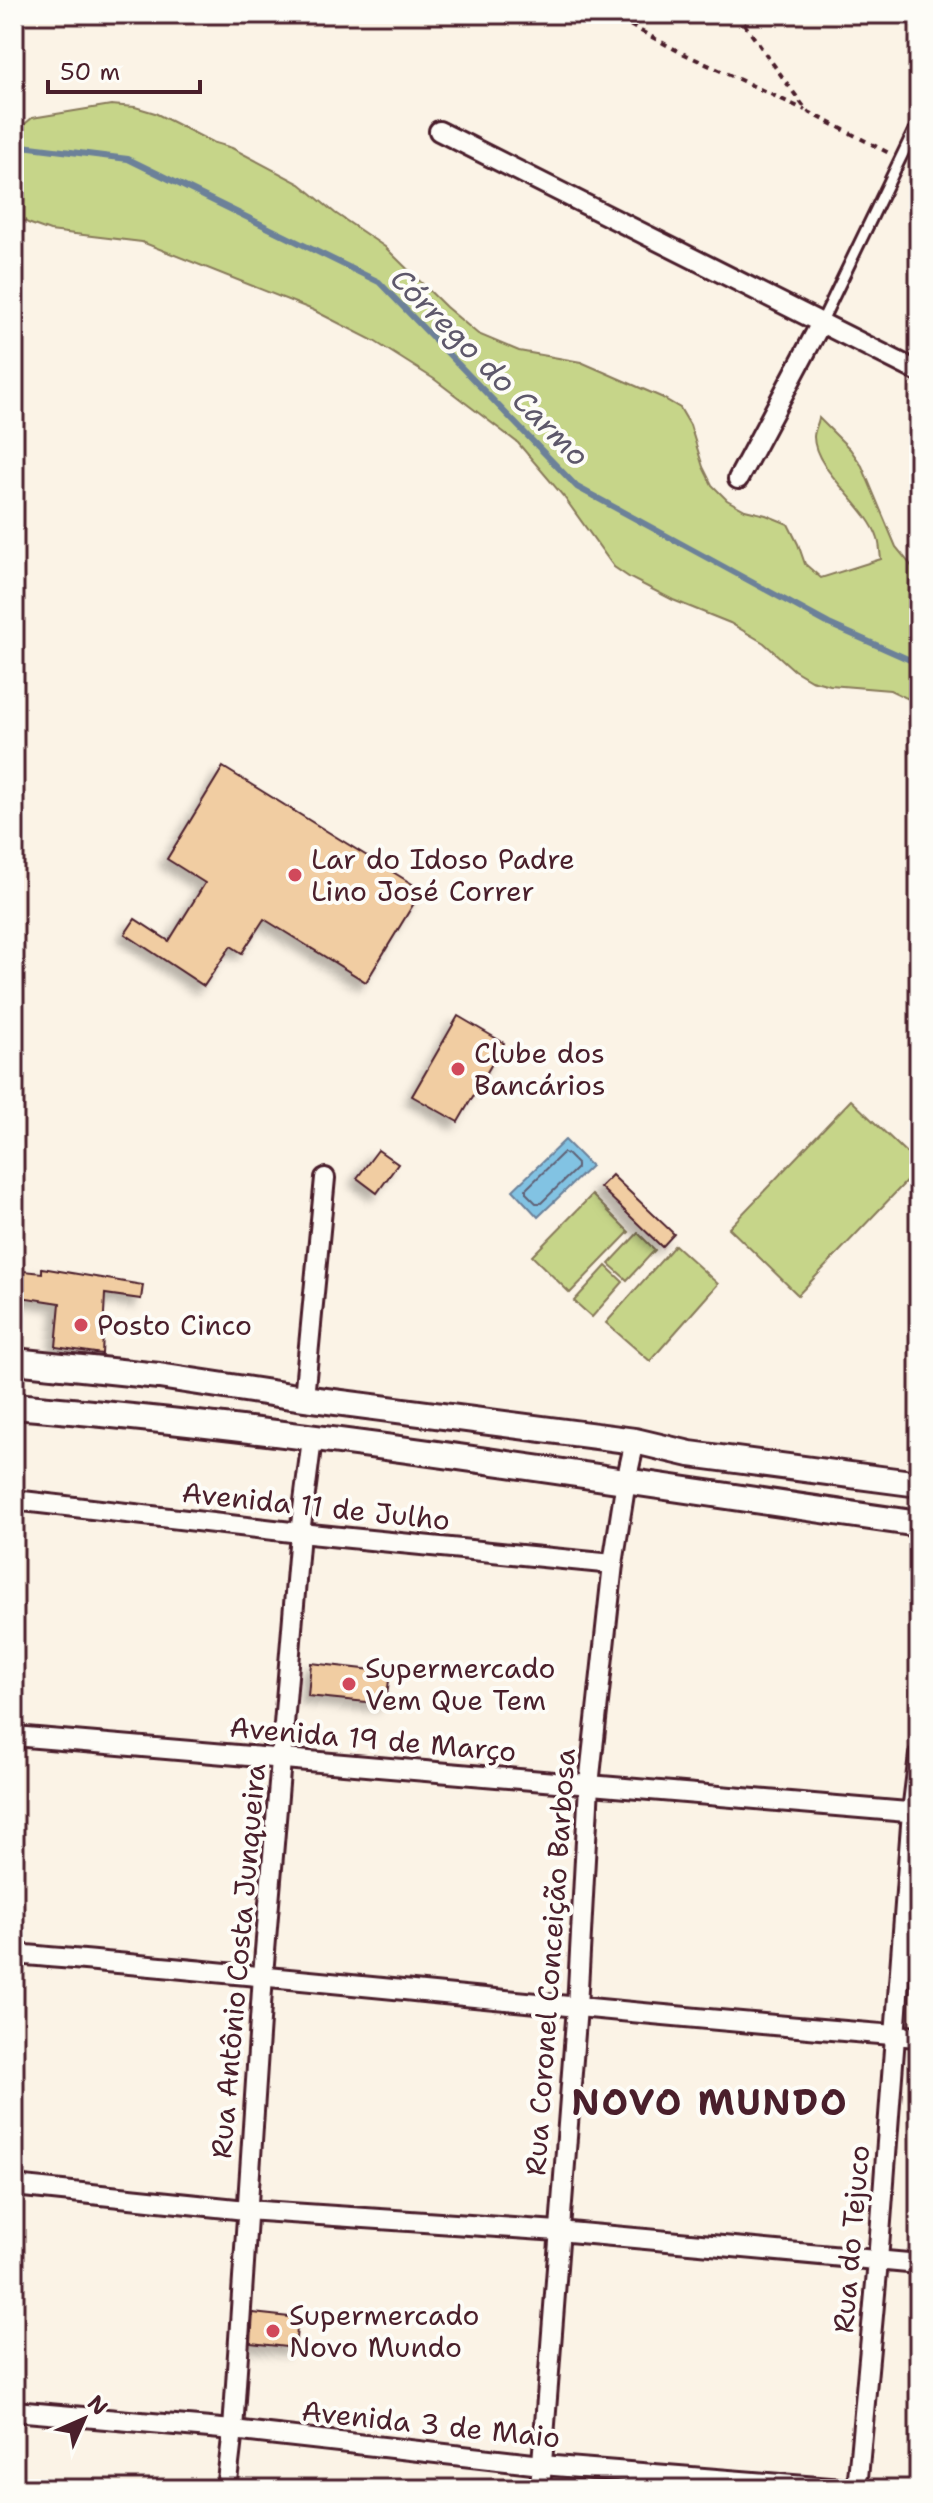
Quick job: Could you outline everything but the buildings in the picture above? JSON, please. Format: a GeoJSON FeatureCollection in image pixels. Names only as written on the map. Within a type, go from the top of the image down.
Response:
{"type":"FeatureCollection","features":[{"type":"Feature","properties":{"kind":"main road"},"geometry":{"type":"LineString","coordinates":[[14,1361],[159,1376],[635,1441],[690,1454],[919,1484]]}},
{"type":"Feature","properties":{"kind":"main road"},"geometry":{"type":"LineString","coordinates":[[154,1418],[159,1376]]}},
{"type":"Feature","properties":{"kind":"main road"},"geometry":{"type":"LineString","coordinates":[[14,1406],[154,1418],[919,1524]]}},
{"type":"Feature","properties":{"kind":"street"},"geometry":{"type":"LineString","coordinates":[[439,131],[919,372]]}},
{"type":"Feature","properties":{"kind":"street"},"geometry":{"type":"LineString","coordinates":[[738,479],[821,323]]}},
{"type":"Feature","properties":{"kind":"street"},"geometry":{"type":"LineString","coordinates":[[304,1398],[325,1178]]}},
{"type":"Feature","properties":{"kind":"street","name":"Rua Antônio Costa Junqueira"},"geometry":{"type":"LineString","coordinates":[[226,2489],[233,2430],[263,1975],[300,1533],[312,1439]]}},
{"type":"Feature","properties":{"kind":"street","name":"Rua Coronel Conceição Barbosa"},"geometry":{"type":"LineString","coordinates":[[540,2489],[577,2007],[589,1785],[613,1564],[635,1441]]}},
{"type":"Feature","properties":{"kind":"street","name":"Avenida 11 de Julho"},"geometry":{"type":"LineString","coordinates":[[14,1500],[300,1533],[613,1564]]}},
{"type":"Feature","properties":{"kind":"street","name":"Avenida 19 de Março"},"geometry":{"type":"LineString","coordinates":[[14,1736],[915,1812]]}},
{"type":"Feature","properties":{"kind":"street","name":"Rua do Tejuco"},"geometry":{"type":"LineString","coordinates":[[857,2489],[919,1755]]}},
{"type":"Feature","properties":{"kind":"street"},"geometry":{"type":"LineString","coordinates":[[14,1954],[919,2037]]}},
{"type":"Feature","properties":{"kind":"street"},"geometry":{"type":"LineString","coordinates":[[14,2186],[246,2210],[558,2231],[919,2264]]}},
{"type":"Feature","properties":{"kind":"street","name":"Avenida 3 de Maio"},"geometry":{"type":"LineString","coordinates":[[14,2411],[233,2430],[542,2465],[843,2489]]}},
{"type":"Feature","properties":{"kind":"lane"},"geometry":{"type":"LineString","coordinates":[[821,323],[919,120]]}},
{"type":"Feature","properties":{"kind":"path"},"geometry":{"type":"LineString","coordinates":[[609,14],[680,52],[902,159]]}},
{"type":"Feature","properties":{"kind":"path"},"geometry":{"type":"LineString","coordinates":[[737,14],[807,111]]}},
{"type":"Feature","properties":{"kind":"green space"},"geometry":{"type":"Polygon","coordinates":[[[111,105],[155,113],[212,142],[232,148],[300,184],[335,213],[385,247],[478,334],[519,351],[581,362],[680,408],[690,425],[712,485],[727,500],[745,510],[788,524],[805,564],[821,578],[881,559],[879,541],[872,526],[816,450],[814,435],[819,418],[850,449],[862,466],[896,547],[919,575],[919,707],[890,690],[830,685],[811,680],[794,670],[764,643],[730,623],[673,600],[630,578],[614,567],[564,497],[518,443],[434,379],[374,341],[313,310],[142,242],[50,231],[14,214],[14,133],[32,118],[111,105]]]}},
{"type":"Feature","properties":{"kind":"green space"},"geometry":{"type":"Polygon","coordinates":[[[851,1100],[919,1168],[798,1295],[729,1228],[851,1100]]]}},
{"type":"Feature","properties":{"kind":"green space"},"geometry":{"type":"Polygon","coordinates":[[[592,1195],[629,1232],[570,1293],[532,1256],[592,1195]]]}},
{"type":"Feature","properties":{"kind":"green space"},"geometry":{"type":"Polygon","coordinates":[[[638,1233],[655,1250],[627,1280],[609,1264],[638,1233]]]}},
{"type":"Feature","properties":{"kind":"green space"},"geometry":{"type":"Polygon","coordinates":[[[675,1245],[718,1284],[650,1361],[606,1323],[675,1245]]]}},
{"type":"Feature","properties":{"kind":"green space"},"geometry":{"type":"Polygon","coordinates":[[[606,1266],[623,1282],[592,1317],[574,1301],[606,1266]]]}},
{"type":"Feature","properties":{"kind":"water"},"geometry":{"type":"Polygon","coordinates":[[[565,1140],[591,1166],[538,1217],[513,1190],[565,1140]]]}},
{"type":"Feature","properties":{"kind":"waterway","name":"Córrego do Carmo"},"geometry":{"type":"LineString","coordinates":[[14,145],[128,159],[379,282],[577,487],[829,624],[919,664]]}},
{"type":"Feature","properties":{"kind":"place","name":"Lar do Idoso Padre Lino José Correr"},"geometry":{"type":"Point","coordinates":[295,875]}},
{"type":"Feature","properties":{"kind":"place","name":"Clube dos Bancários"},"geometry":{"type":"Point","coordinates":[458,1069]}},
{"type":"Feature","properties":{"kind":"place","name":"Posto Cinco"},"geometry":{"type":"Point","coordinates":[81,1325]}},
{"type":"Feature","properties":{"kind":"place","name":"Supermercado Vem Que Tem"},"geometry":{"type":"Point","coordinates":[349,1684]}},
{"type":"Feature","properties":{"kind":"place","name":"Supermercado Novo Mundo"},"geometry":{"type":"Point","coordinates":[273,2331]}},
{"type":"Feature","properties":{"kind":"district","name":"NOVO MUNDO"},"geometry":{"type":"Point","coordinates":[710,2102]}}]}
